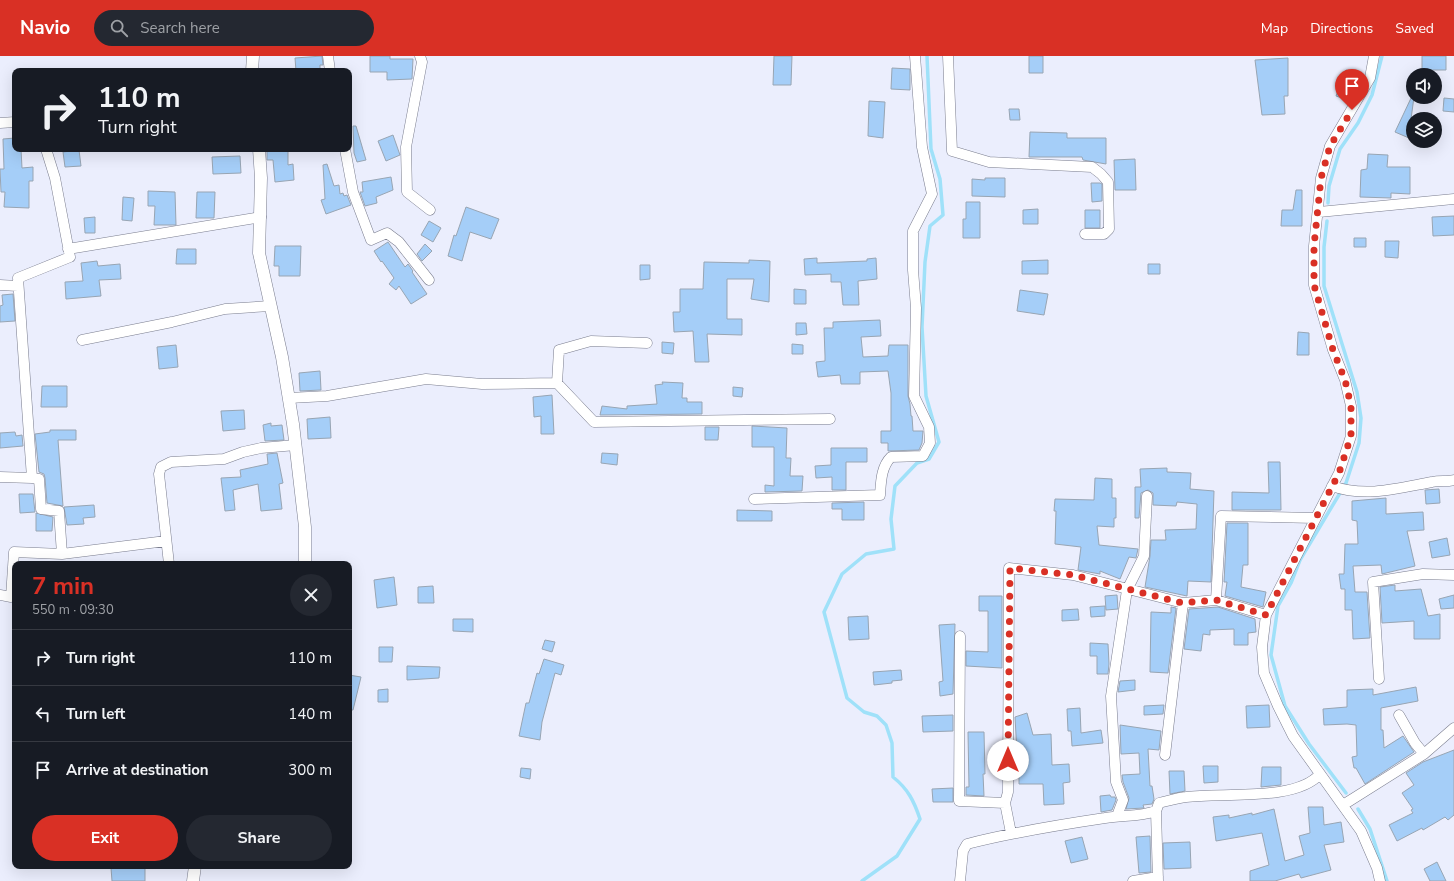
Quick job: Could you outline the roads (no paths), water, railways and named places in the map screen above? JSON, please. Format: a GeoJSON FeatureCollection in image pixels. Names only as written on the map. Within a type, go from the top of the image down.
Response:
{"type":"FeatureCollection","features":[{"type":"Feature","properties":{"kind":"street"},"geometry":{"type":"LineString","coordinates":[[252,68],[253,56]]}},
{"type":"Feature","properties":{"kind":"street"},"geometry":{"type":"LineString","coordinates":[[328,56],[330,68]]}},
{"type":"Feature","properties":{"kind":"street"},"geometry":{"type":"LineString","coordinates":[[420,56],[422,62],[406,147],[407,192],[430,210]]}},
{"type":"Feature","properties":{"kind":"street"},"geometry":{"type":"LineString","coordinates":[[754,498],[880,495],[881,479],[886,462],[891,457],[923,456],[930,443],[930,427],[914,396],[916,308],[913,270],[913,231],[932,194],[922,147],[915,56]]}},
{"type":"Feature","properties":{"kind":"street"},"geometry":{"type":"LineString","coordinates":[[948,56],[952,151],[989,162],[1092,167],[1108,182],[1108,229],[1104,234],[1085,234]]}},
{"type":"Feature","properties":{"kind":"street"},"geometry":{"type":"LineString","coordinates":[[1374,56],[1370,78],[1330,146],[1321,178],[1319,212],[1314,246],[1314,285],[1333,350],[1345,380],[1351,406],[1351,436],[1339,473],[1338,488],[1315,518],[1266,615],[1262,646],[1264,672],[1278,706],[1293,736],[1361,831],[1377,868],[1380,881]]}},
{"type":"Feature","properties":{"kind":"street"},"geometry":{"type":"LineString","coordinates":[[0,123],[12,122]]}},
{"type":"Feature","properties":{"kind":"street"},"geometry":{"type":"LineString","coordinates":[[32,478],[18,278],[70,257],[55,178],[47,152]]}},
{"type":"Feature","properties":{"kind":"street"},"geometry":{"type":"LineString","coordinates":[[259,152],[259,253],[282,357],[289,398],[305,527],[305,561]]}},
{"type":"Feature","properties":{"kind":"street"},"geometry":{"type":"LineString","coordinates":[[346,152],[353,192],[371,240],[387,233],[399,242],[429,280]]}},
{"type":"Feature","properties":{"kind":"street"},"geometry":{"type":"LineString","coordinates":[[1319,212],[1454,199]]}},
{"type":"Feature","properties":{"kind":"street"},"geometry":{"type":"LineString","coordinates":[[68,249],[260,218]]}},
{"type":"Feature","properties":{"kind":"street"},"geometry":{"type":"LineString","coordinates":[[0,286],[18,286]]}},
{"type":"Feature","properties":{"kind":"street"},"geometry":{"type":"LineString","coordinates":[[82,340],[172,322],[225,309],[270,306]]}},
{"type":"Feature","properties":{"kind":"street"},"geometry":{"type":"LineString","coordinates":[[647,343],[591,341],[559,350],[557,383],[594,422],[830,419]]}},
{"type":"Feature","properties":{"kind":"street"},"geometry":{"type":"LineString","coordinates":[[289,398],[327,396],[426,379],[482,384],[557,383]]}},
{"type":"Feature","properties":{"kind":"street"},"geometry":{"type":"LineString","coordinates":[[169,561],[159,474],[162,467],[171,462],[224,459],[260,448],[296,445]]}},
{"type":"Feature","properties":{"kind":"street"},"geometry":{"type":"LineString","coordinates":[[0,477],[39,479],[41,509],[59,511],[62,554]]}},
{"type":"Feature","properties":{"kind":"street"},"geometry":{"type":"LineString","coordinates":[[1338,488],[1361,493],[1391,490],[1435,481],[1454,480]]}},
{"type":"Feature","properties":{"kind":"street"},"geometry":{"type":"LineString","coordinates":[[1117,816],[1122,800],[1116,782],[1111,696],[1127,590],[1144,556],[1147,496]]}},
{"type":"Feature","properties":{"kind":"street"},"geometry":{"type":"LineString","coordinates":[[1216,600],[1221,516],[1315,518]]}},
{"type":"Feature","properties":{"kind":"street"},"geometry":{"type":"LineString","coordinates":[[13,561],[14,552],[62,554],[166,541]]}},
{"type":"Feature","properties":{"kind":"street"},"geometry":{"type":"LineString","coordinates":[[1011,833],[1005,803],[1008,792],[1010,568],[1073,575],[1182,603],[1216,600],[1266,615]]}},
{"type":"Feature","properties":{"kind":"street"},"geometry":{"type":"LineString","coordinates":[[1379,680],[1373,582],[1423,574],[1454,575]]}},
{"type":"Feature","properties":{"kind":"street"},"geometry":{"type":"LineString","coordinates":[[0,595],[11,597],[12,582]]}},
{"type":"Feature","properties":{"kind":"street"},"geometry":{"type":"LineString","coordinates":[[1164,755],[1182,603]]}},
{"type":"Feature","properties":{"kind":"street"},"geometry":{"type":"LineString","coordinates":[[960,636],[959,801],[1005,803]]}},
{"type":"Feature","properties":{"kind":"street"},"geometry":{"type":"LineString","coordinates":[[1399,715],[1415,743],[1424,754]]}},
{"type":"Feature","properties":{"kind":"street"},"geometry":{"type":"LineString","coordinates":[[1343,805],[1424,754],[1454,728]]}},
{"type":"Feature","properties":{"kind":"street"},"geometry":{"type":"LineString","coordinates":[[1133,881],[1158,879],[1156,811],[1158,803],[1186,797],[1261,794],[1295,788],[1314,782],[1320,774]]}},
{"type":"Feature","properties":{"kind":"street"},"geometry":{"type":"LineString","coordinates":[[960,881],[963,851],[967,844],[1011,833],[1117,816],[1148,814],[1156,811]]}},
{"type":"Feature","properties":{"kind":"street"},"geometry":{"type":"LineString","coordinates":[[193,881],[195,869]]}},
{"type":"Feature","properties":{"kind":"waterway"},"geometry":{"type":"LineString","coordinates":[[862,881],[897,856],[920,819],[910,796],[903,786],[893,777],[892,743],[886,725],[877,716],[864,712],[847,698],[824,612],[842,574],[866,554],[894,549],[891,519],[895,486],[917,463],[929,459],[939,442],[926,396],[922,327],[925,262],[930,226],[943,215],[940,179],[931,149],[927,56]]}},
{"type":"Feature","properties":{"kind":"waterway"},"geometry":{"type":"LineString","coordinates":[[1328,203],[1329,186],[1340,149],[1358,123],[1372,95],[1382,56]]}},
{"type":"Feature","properties":{"kind":"waterway"},"geometry":{"type":"LineString","coordinates":[[1327,221],[1324,247],[1324,286],[1357,392],[1361,418],[1359,443],[1346,483],[1300,560],[1291,583],[1278,606],[1271,655],[1285,706],[1309,744],[1346,793]]}},
{"type":"Feature","properties":{"kind":"waterway"},"geometry":{"type":"LineString","coordinates":[[1358,809],[1370,829],[1387,881]]}}]}
